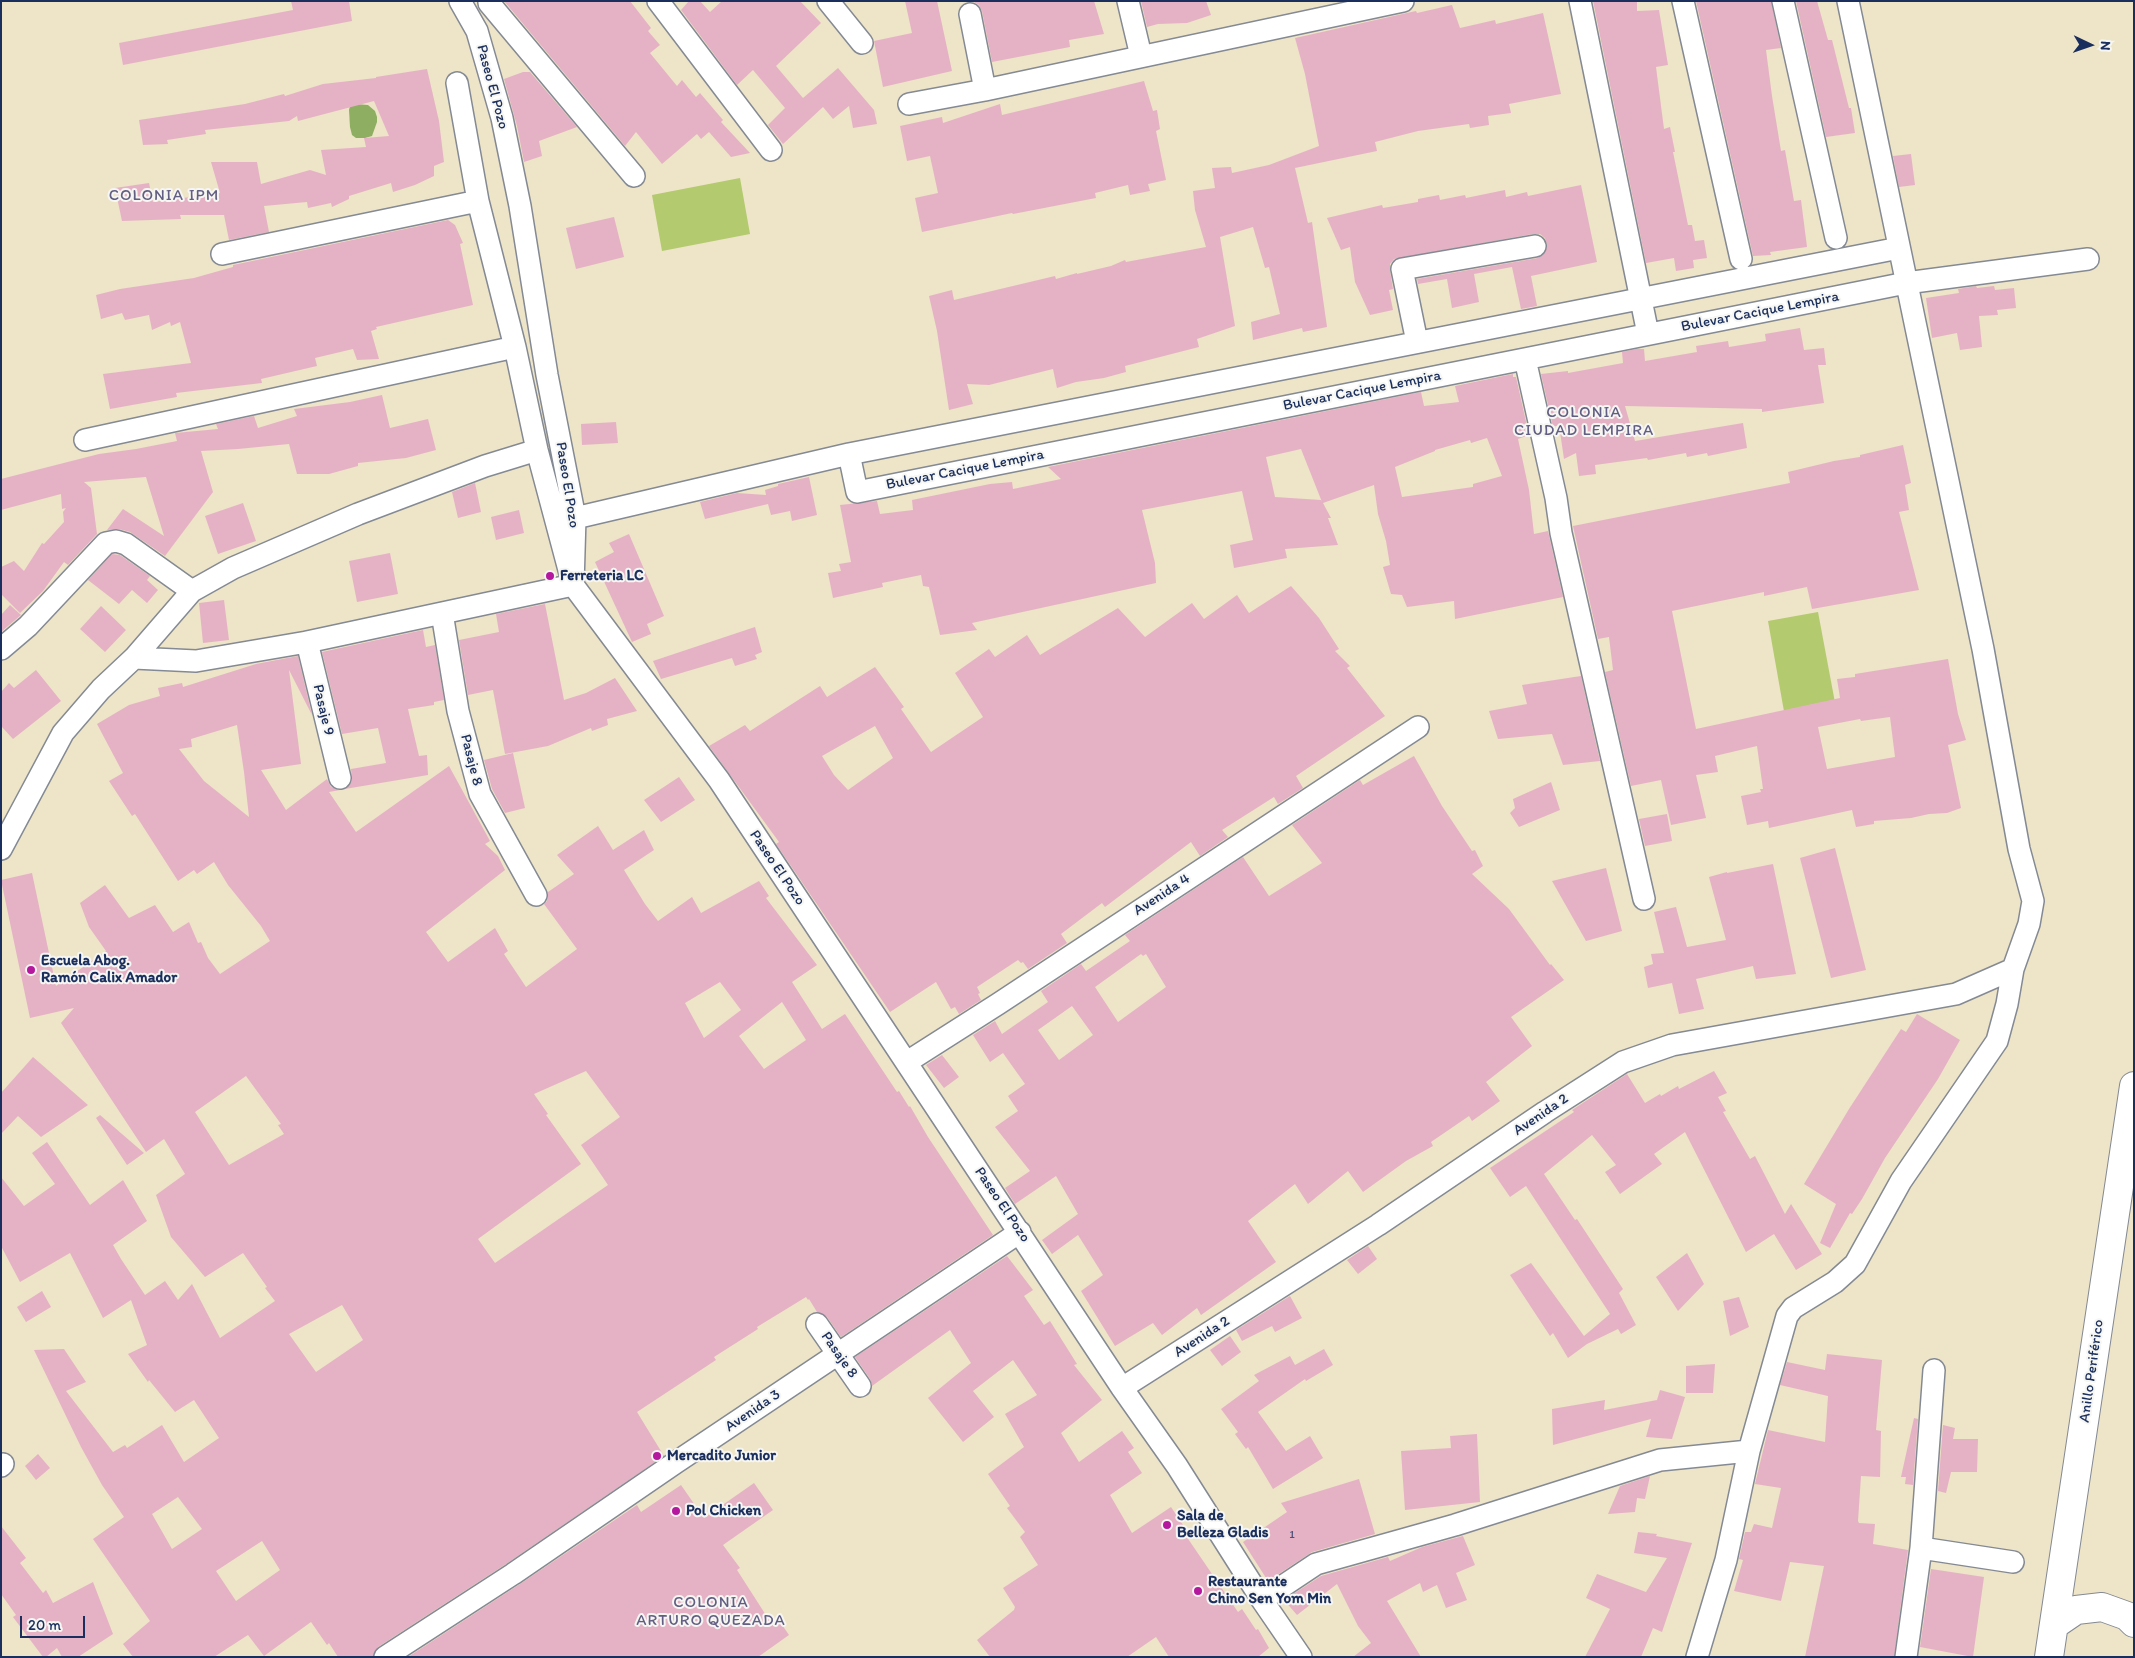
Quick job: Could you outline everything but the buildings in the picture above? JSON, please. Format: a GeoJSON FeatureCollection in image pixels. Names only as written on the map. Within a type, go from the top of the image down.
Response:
{"type":"FeatureCollection","features":[{"type":"Feature","properties":{"kind":"highway","name":"Anillo Periférico"},"geometry":{"type":"LineString","coordinates":[[2049,1657],[2134,1086]]}},
{"type":"Feature","properties":{"kind":"highway"},"geometry":{"type":"LineString","coordinates":[[2054,1625],[2076,1610],[2102,1607],[2127,1616],[2134,1623]]}},
{"type":"Feature","properties":{"kind":"street"},"geometry":{"type":"LineString","coordinates":[[658,1],[771,150]]}},
{"type":"Feature","properties":{"kind":"street"},"geometry":{"type":"LineString","coordinates":[[828,1],[862,42]]}},
{"type":"Feature","properties":{"kind":"street"},"geometry":{"type":"LineString","coordinates":[[1128,1],[1141,56]]}},
{"type":"Feature","properties":{"kind":"street"},"geometry":{"type":"LineString","coordinates":[[909,104],[985,90],[1403,1]]}},
{"type":"Feature","properties":{"kind":"street"},"geometry":{"type":"LineString","coordinates":[[1580,1],[1648,334]]}},
{"type":"Feature","properties":{"kind":"street"},"geometry":{"type":"LineString","coordinates":[[1683,1],[1741,259]]}},
{"type":"Feature","properties":{"kind":"street"},"geometry":{"type":"LineString","coordinates":[[1783,1],[1836,238]]}},
{"type":"Feature","properties":{"kind":"street"},"geometry":{"type":"LineString","coordinates":[[1697,1657],[1726,1560],[1749,1451],[1787,1316],[1793,1308],[1835,1282],[1855,1264],[1901,1181],[1997,1040],[2014,970],[2029,924],[2033,901],[2019,849],[1983,649],[1848,1]]}},
{"type":"Feature","properties":{"kind":"street"},"geometry":{"type":"LineString","coordinates":[[465,10],[489,2],[634,176]]}},
{"type":"Feature","properties":{"kind":"street","name":"Paseo El Pozo"},"geometry":{"type":"LineString","coordinates":[[465,10],[477,31],[502,118],[520,206],[547,375],[575,518],[573,585],[718,780],[1122,1388],[1177,1466],[1262,1600],[1301,1657]]}},
{"type":"Feature","properties":{"kind":"street"},"geometry":{"type":"LineString","coordinates":[[970,14],[985,90]]}},
{"type":"Feature","properties":{"kind":"street"},"geometry":{"type":"LineString","coordinates":[[134,658],[196,661],[307,642],[573,585],[537,450],[515,348],[478,201],[457,83]]}},
{"type":"Feature","properties":{"kind":"street"},"geometry":{"type":"LineString","coordinates":[[222,254],[478,201]]}},
{"type":"Feature","properties":{"kind":"street"},"geometry":{"type":"LineString","coordinates":[[1417,342],[1402,268],[1535,246]]}},
{"type":"Feature","properties":{"kind":"street"},"geometry":{"type":"LineString","coordinates":[[575,518],[848,454],[1899,248]]}},
{"type":"Feature","properties":{"kind":"street","name":"Bulevar Cacique Lempira"},"geometry":{"type":"LineString","coordinates":[[848,454],[857,492],[1906,282],[2088,259]]}},
{"type":"Feature","properties":{"kind":"street"},"geometry":{"type":"LineString","coordinates":[[85,440],[515,348]]}},
{"type":"Feature","properties":{"kind":"street"},"geometry":{"type":"LineString","coordinates":[[1525,359],[1556,498],[1563,543],[1644,899]]}},
{"type":"Feature","properties":{"kind":"street"},"geometry":{"type":"LineString","coordinates":[[1,849],[63,733],[101,689],[134,658],[192,591],[233,568],[358,514],[484,466],[537,450]]}},
{"type":"Feature","properties":{"kind":"street"},"geometry":{"type":"LineString","coordinates":[[1,649],[28,626],[106,542],[116,541],[126,544],[192,591]]}},
{"type":"Feature","properties":{"kind":"street","name":"Pasaje 8"},"geometry":{"type":"LineString","coordinates":[[442,613],[458,711],[480,794],[536,895]]}},
{"type":"Feature","properties":{"kind":"street","name":"Pasaje 9"},"geometry":{"type":"LineString","coordinates":[[307,642],[340,778]]}},
{"type":"Feature","properties":{"kind":"street","name":"Avenida 4"},"geometry":{"type":"LineString","coordinates":[[907,1062],[1418,727]]}},
{"type":"Feature","properties":{"kind":"street","name":"Avenida 2"},"geometry":{"type":"LineString","coordinates":[[1122,1388],[1378,1225],[1545,1112],[1623,1062],[1672,1045],[1956,994],[2014,970]]}},
{"type":"Feature","properties":{"kind":"street","name":"Avenida 3"},"geometry":{"type":"LineString","coordinates":[[385,1657],[513,1574],[1020,1232]]}},
{"type":"Feature","properties":{"kind":"street","name":"Pasaje 8"},"geometry":{"type":"LineString","coordinates":[[817,1324],[860,1386]]}},
{"type":"Feature","properties":{"kind":"street"},"geometry":{"type":"LineString","coordinates":[[1906,1657],[1921,1548],[1934,1370]]}},
{"type":"Feature","properties":{"kind":"street"},"geometry":{"type":"LineString","coordinates":[[1262,1600],[1316,1564],[1455,1526],[1660,1460],[1749,1451]]}},
{"type":"Feature","properties":{"kind":"street"},"geometry":{"type":"LineString","coordinates":[[1921,1548],[2013,1562]]}},
{"type":"Feature","properties":{"kind":"green space"},"geometry":{"type":"Polygon","coordinates":[[[355,104],[368,105],[375,111],[377,122],[372,136],[356,138],[352,135],[349,110],[350,106],[355,104]]]}},
{"type":"Feature","properties":{"kind":"green space"},"geometry":{"type":"Polygon","coordinates":[[[740,178],[750,234],[662,251],[652,195],[740,178]]]}},
{"type":"Feature","properties":{"kind":"green space"},"geometry":{"type":"Polygon","coordinates":[[[1818,612],[1836,708],[1785,717],[1768,621],[1818,612]]]}},
{"type":"Feature","properties":{"kind":"place","name":"Ferreteria LC"},"geometry":{"type":"Point","coordinates":[550,576]}},
{"type":"Feature","properties":{"kind":"place","name":"Escuela Abog. Ramón Calix Amador"},"geometry":{"type":"Point","coordinates":[31,970]}},
{"type":"Feature","properties":{"kind":"place","name":"Mercadito Junior"},"geometry":{"type":"Point","coordinates":[657,1456]}},
{"type":"Feature","properties":{"kind":"place","name":"Pol Chicken"},"geometry":{"type":"Point","coordinates":[676,1511]}},
{"type":"Feature","properties":{"kind":"place","name":"Sala de Belleza Gladis"},"geometry":{"type":"Point","coordinates":[1167,1525]}},
{"type":"Feature","properties":{"kind":"place","name":"Restaurante Chino Sen Yom Min"},"geometry":{"type":"Point","coordinates":[1198,1591]}},
{"type":"Feature","properties":{"kind":"district","name":"COLONIA IPM"},"geometry":{"type":"Point","coordinates":[164,196]}},
{"type":"Feature","properties":{"kind":"district","name":"COLONIA CIUDAD LEMPIRA"},"geometry":{"type":"Point","coordinates":[1584,422]}},
{"type":"Feature","properties":{"kind":"district","name":"COLONIA ARTURO QUEZADA"},"geometry":{"type":"Point","coordinates":[711,1612]}}]}
